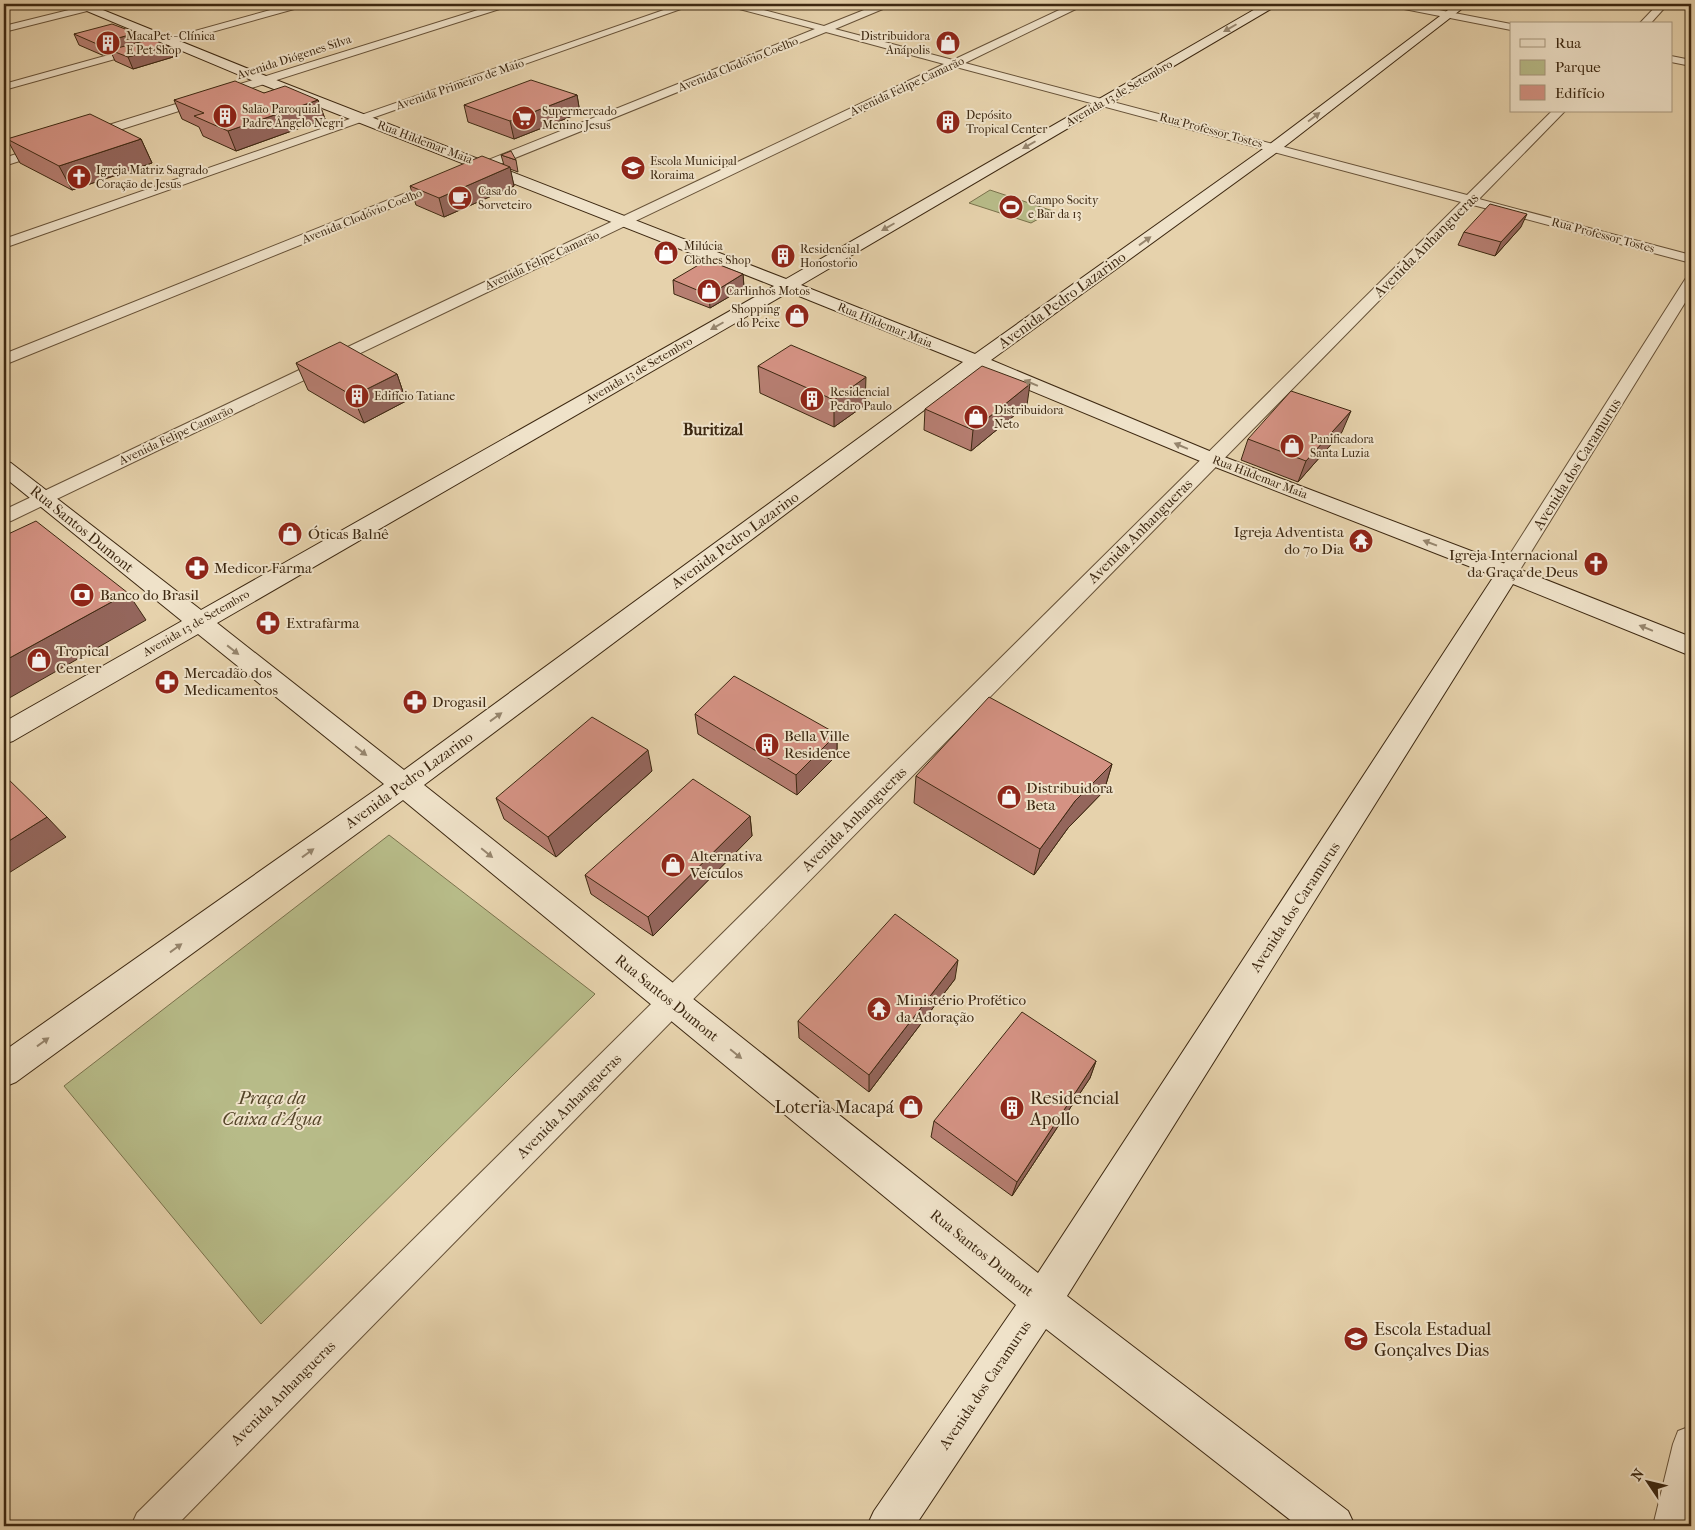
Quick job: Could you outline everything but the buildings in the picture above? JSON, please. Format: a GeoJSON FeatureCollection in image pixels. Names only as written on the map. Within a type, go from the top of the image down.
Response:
{"type":"FeatureCollection","features":[{"type":"Feature","properties":{"kind":"main road","name":"Avenida 13 de Setembro"},"geometry":{"type":"LineString","coordinates":[[4,734],[786,286],[1272,4]]}},
{"type":"Feature","properties":{"kind":"main road","name":"Avenida Pedro Lazarino"},"geometry":{"type":"LineString","coordinates":[[4,1071],[404,785],[977,361],[1275,147],[1463,4]]}},
{"type":"Feature","properties":{"kind":"main road","name":"Rua Hildemar Maia"},"geometry":{"type":"LineString","coordinates":[[91,5],[169,41],[260,78],[977,361],[1212,459],[1508,573],[1691,647]]}},
{"type":"Feature","properties":{"kind":"main road","name":"Rua Santos Dumont"},"geometry":{"type":"LineString","coordinates":[[4,467],[404,785],[1042,1301],[1333,1526]]}},
{"type":"Feature","properties":{"kind":"main road","name":"Avenida dos Caramurus"},"geometry":{"type":"LineString","coordinates":[[890,1526],[1042,1301],[1508,573]]}},
{"type":"Feature","properties":{"kind":"street"},"geometry":{"type":"LineString","coordinates":[[4,87],[302,4]]}},
{"type":"Feature","properties":{"kind":"street","name":"Avenida Diógenes Silva"},"geometry":{"type":"LineString","coordinates":[[260,78],[484,4]]}},
{"type":"Feature","properties":{"kind":"street","name":"Avenida Diógenes Silva"},"geometry":{"type":"LineString","coordinates":[[74,136],[506,4]]}},
{"type":"Feature","properties":{"kind":"street","name":"Avenida Primeiro de Maio"},"geometry":{"type":"LineString","coordinates":[[4,244],[690,4]]}},
{"type":"Feature","properties":{"kind":"street","name":"Rua Professor Tostes"},"geometry":{"type":"LineString","coordinates":[[731,4],[1691,259]]}},
{"type":"Feature","properties":{"kind":"street","name":"Avenida Clodóvio Coelho"},"geometry":{"type":"LineString","coordinates":[[4,360],[887,4]]}},
{"type":"Feature","properties":{"kind":"street","name":"Avenida Felipe Camarão"},"geometry":{"type":"LineString","coordinates":[[4,517],[1079,4]]}},
{"type":"Feature","properties":{"kind":"street"},"geometry":{"type":"LineString","coordinates":[[1394,4],[1510,27]]}},
{"type":"Feature","properties":{"kind":"street"},"geometry":{"type":"LineString","coordinates":[[1646,22],[1663,4]]}},
{"type":"Feature","properties":{"kind":"street"},"geometry":{"type":"LineString","coordinates":[[4,29],[91,5]]}},
{"type":"Feature","properties":{"kind":"street"},"geometry":{"type":"LineString","coordinates":[[449,14],[462,18]]}},
{"type":"Feature","properties":{"kind":"street"},"geometry":{"type":"LineString","coordinates":[[1672,59],[1691,63]]}},
{"type":"Feature","properties":{"kind":"street","name":"Avenida Anhangueras"},"geometry":{"type":"LineString","coordinates":[[150,1526],[1558,112]]}},
{"type":"Feature","properties":{"kind":"street"},"geometry":{"type":"LineString","coordinates":[[4,154],[32,149],[55,142]]}},
{"type":"Feature","properties":{"kind":"street"},"geometry":{"type":"LineString","coordinates":[[4,162],[32,149]]}},
{"type":"Feature","properties":{"kind":"street","name":"Avenida dos Caramurus"},"geometry":{"type":"LineString","coordinates":[[1508,573],[1691,281]]}},
{"type":"Feature","properties":{"kind":"street"},"geometry":{"type":"LineString","coordinates":[[1672,1526],[1691,1444]]}},
{"type":"Feature","properties":{"kind":"green space","name":"Campo Socity e Bar da 13"},"geometry":{"type":"Polygon","coordinates":[[[990,190],[1053,211],[1031,223],[969,203],[990,190]]]}},
{"type":"Feature","properties":{"kind":"green space","name":"Praça da Caixa d'Água"},"geometry":{"type":"Polygon","coordinates":[[[389,835],[595,994],[261,1324],[64,1086],[389,835]]]}},
{"type":"Feature","properties":{"kind":"place","name":"MacaPet - Clínica E Pet Shop"},"geometry":{"type":"Point","coordinates":[108,43]}},
{"type":"Feature","properties":{"kind":"place","name":"Distribuidora Anápolis"},"geometry":{"type":"Point","coordinates":[948,43]}},
{"type":"Feature","properties":{"kind":"place","name":"Salão Paroquial Padre Ângelo Negri"},"geometry":{"type":"Point","coordinates":[225,116]}},
{"type":"Feature","properties":{"kind":"place","name":"Supermercado Menino Jesus"},"geometry":{"type":"Point","coordinates":[524,118]}},
{"type":"Feature","properties":{"kind":"place","name":"Depósito Tropical Center"},"geometry":{"type":"Point","coordinates":[948,122]}},
{"type":"Feature","properties":{"kind":"place","name":"Escola Municipal Roraima"},"geometry":{"type":"Point","coordinates":[633,168]}},
{"type":"Feature","properties":{"kind":"place","name":"Igreja Matriz Sagrado Coração de Jesus"},"geometry":{"type":"Point","coordinates":[79,177]}},
{"type":"Feature","properties":{"kind":"place","name":"Casa do Sorveteiro"},"geometry":{"type":"Point","coordinates":[460,198]}},
{"type":"Feature","properties":{"kind":"place","name":"Campo Socity e Bar da 13"},"geometry":{"type":"Point","coordinates":[1011,207]}},
{"type":"Feature","properties":{"kind":"place","name":"Milúcia Clothes Shop"},"geometry":{"type":"Point","coordinates":[666,253]}},
{"type":"Feature","properties":{"kind":"place","name":"Residencial Honostorio"},"geometry":{"type":"Point","coordinates":[783,256]}},
{"type":"Feature","properties":{"kind":"place","name":"Carlinhos Motos"},"geometry":{"type":"Point","coordinates":[709,291]}},
{"type":"Feature","properties":{"kind":"place","name":"Shopping do Peixe"},"geometry":{"type":"Point","coordinates":[797,316]}},
{"type":"Feature","properties":{"kind":"place","name":"Edifício Tatiane"},"geometry":{"type":"Point","coordinates":[357,396]}},
{"type":"Feature","properties":{"kind":"place","name":"Residencial Pedro Paulo"},"geometry":{"type":"Point","coordinates":[812,399]}},
{"type":"Feature","properties":{"kind":"place","name":"Distribuidora Neto"},"geometry":{"type":"Point","coordinates":[976,417]}},
{"type":"Feature","properties":{"kind":"place","name":"Panificadora Santa Luzia"},"geometry":{"type":"Point","coordinates":[1292,446]}},
{"type":"Feature","properties":{"kind":"place","name":"Óticas Balnê"},"geometry":{"type":"Point","coordinates":[290,534]}},
{"type":"Feature","properties":{"kind":"place","name":"Igreja Adventista do 7o Dia"},"geometry":{"type":"Point","coordinates":[1361,541]}},
{"type":"Feature","properties":{"kind":"place","name":"Igreja Internacional da Graça de Deus"},"geometry":{"type":"Point","coordinates":[1596,564]}},
{"type":"Feature","properties":{"kind":"place","name":"Medicor Farma"},"geometry":{"type":"Point","coordinates":[197,568]}},
{"type":"Feature","properties":{"kind":"place","name":"Banco do Brasil"},"geometry":{"type":"Point","coordinates":[82,595]}},
{"type":"Feature","properties":{"kind":"place","name":"Extrafarma"},"geometry":{"type":"Point","coordinates":[268,623]}},
{"type":"Feature","properties":{"kind":"place","name":"Tropical Center"},"geometry":{"type":"Point","coordinates":[39,660]}},
{"type":"Feature","properties":{"kind":"place","name":"Mercadão dos Medicamentos"},"geometry":{"type":"Point","coordinates":[167,682]}},
{"type":"Feature","properties":{"kind":"place","name":"Drogasil"},"geometry":{"type":"Point","coordinates":[415,702]}},
{"type":"Feature","properties":{"kind":"place","name":"Bella Ville Residence"},"geometry":{"type":"Point","coordinates":[767,745]}},
{"type":"Feature","properties":{"kind":"place","name":"Distribuidora Beta"},"geometry":{"type":"Point","coordinates":[1009,797]}},
{"type":"Feature","properties":{"kind":"place","name":"Alternativa Veículos"},"geometry":{"type":"Point","coordinates":[673,865]}},
{"type":"Feature","properties":{"kind":"place","name":"Ministério Profético da Adoração"},"geometry":{"type":"Point","coordinates":[879,1009]}},
{"type":"Feature","properties":{"kind":"place","name":"Loteria Macapá"},"geometry":{"type":"Point","coordinates":[911,1107]}},
{"type":"Feature","properties":{"kind":"place","name":"Residencial Apollo"},"geometry":{"type":"Point","coordinates":[1012,1108]}},
{"type":"Feature","properties":{"kind":"place","name":"Escola Estadual Gonçalves Dias"},"geometry":{"type":"Point","coordinates":[1356,1339]}},
{"type":"Feature","properties":{"kind":"district","name":"Buritizal"},"geometry":{"type":"Point","coordinates":[713,429]}}]}
